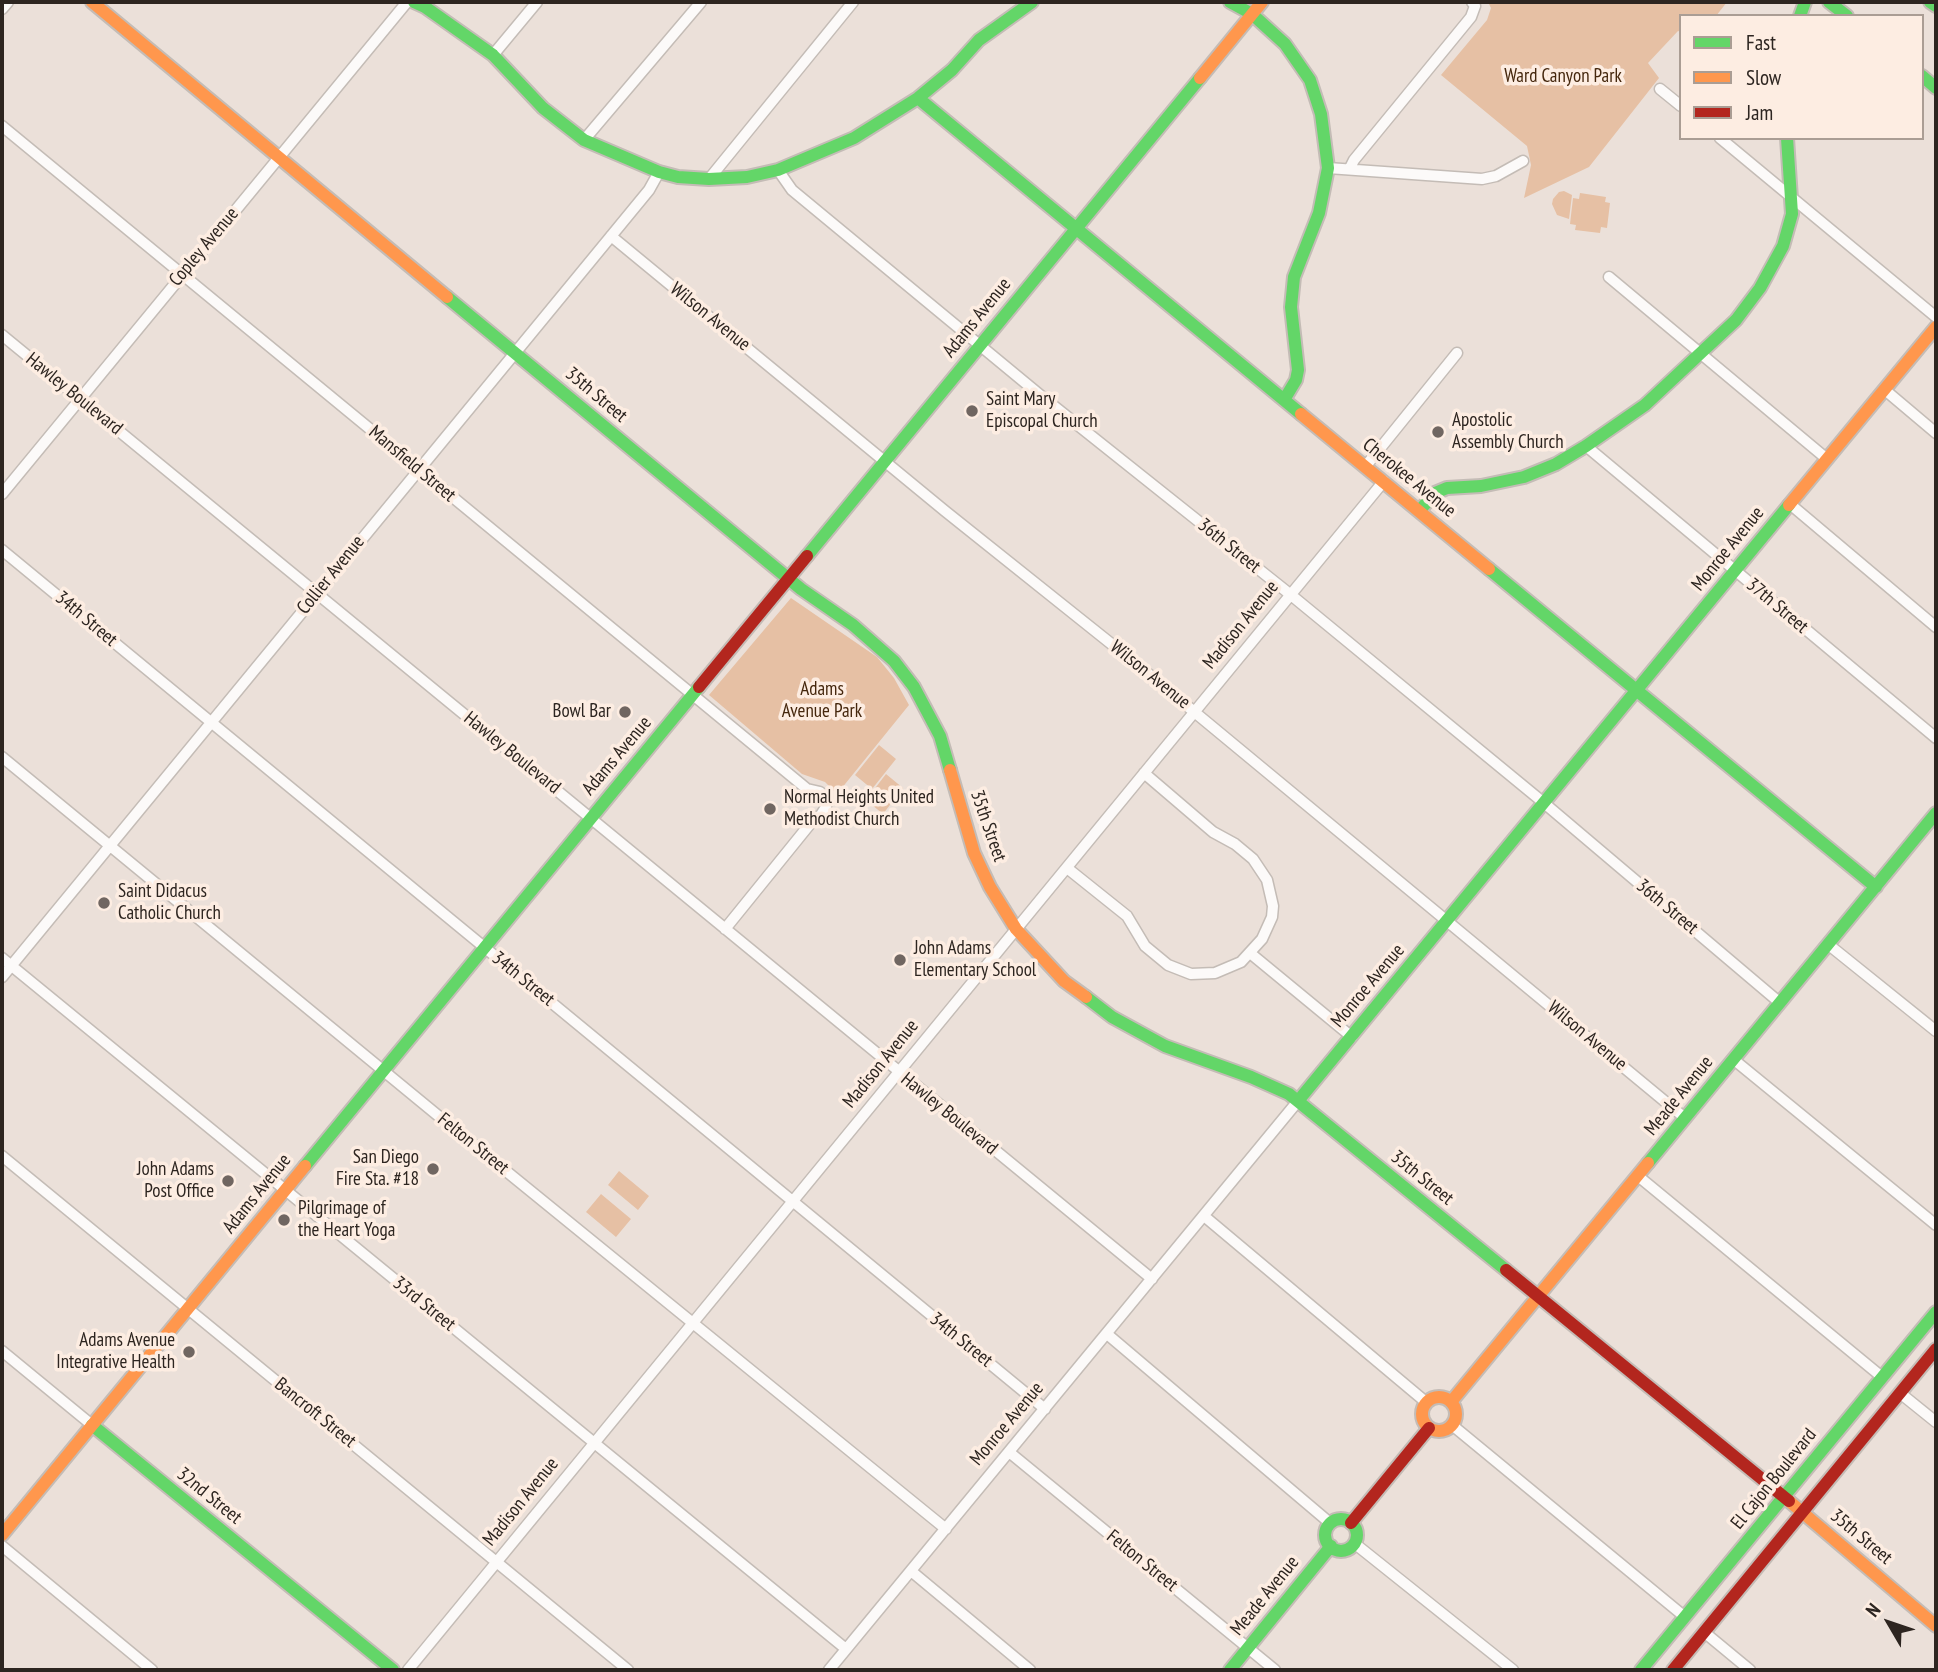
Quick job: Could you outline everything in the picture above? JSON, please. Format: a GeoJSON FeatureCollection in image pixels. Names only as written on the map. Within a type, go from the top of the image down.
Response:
{"type":"FeatureCollection","features":[{"type":"Feature","properties":{"kind":"main road","name":"35th Street"},"geometry":{"type":"LineString","coordinates":[[92,2],[788,578],[853,625],[894,661],[914,687],[940,736],[974,853],[990,887],[1016,929],[1064,981],[1128,1027],[1165,1046],[1251,1077],[1289,1094],[1784,1497],[1936,1626]]}},
{"type":"Feature","properties":{"kind":"main road"},"geometry":{"type":"LineString","coordinates":[[414,2],[425,6],[493,55],[543,108],[584,140],[659,172],[678,177],[709,179],[747,177],[778,170],[854,138],[918,98],[952,69],[979,40],[1032,2]]}},
{"type":"Feature","properties":{"kind":"main road"},"geometry":{"type":"LineString","coordinates":[[1230,2],[1252,14],[1284,44],[1310,80],[1321,114],[1328,168],[1319,213],[1294,277],[1291,307],[1298,370],[1296,380],[1284,400]]}},
{"type":"Feature","properties":{"kind":"main road","name":"Adams Avenue"},"geometry":{"type":"LineString","coordinates":[[2,1535],[1262,2]]}},
{"type":"Feature","properties":{"kind":"main road"},"geometry":{"type":"LineString","coordinates":[[1829,2],[1844,14]]}},
{"type":"Feature","properties":{"kind":"main road"},"geometry":{"type":"LineString","coordinates":[[1930,2],[1936,6]]}},
{"type":"Feature","properties":{"kind":"main road","name":"Cherokee Avenue"},"geometry":{"type":"LineString","coordinates":[[918,98],[1877,887]]}},
{"type":"Feature","properties":{"kind":"main road"},"geometry":{"type":"LineString","coordinates":[[1420,510],[1435,493],[1447,488],[1490,485],[1524,477],[1556,464],[1586,446],[1645,405],[1736,320],[1760,288],[1783,246],[1793,210],[1787,140]]}},
{"type":"Feature","properties":{"kind":"main road","name":"Monroe Avenue"},"geometry":{"type":"LineString","coordinates":[[1297,1101],[1936,327]]}},
{"type":"Feature","properties":{"kind":"main road","name":"Meade Avenue"},"geometry":{"type":"LineString","coordinates":[[1451,1402],[1779,1002],[1933,823]]}},
{"type":"Feature","properties":{"kind":"main road","name":"El Cajon Boulevard"},"geometry":{"type":"LineString","coordinates":[[1641,1670],[1936,1312]]}},
{"type":"Feature","properties":{"kind":"main road"},"geometry":{"type":"LineString","coordinates":[[1673,1670],[1936,1349]]}},
{"type":"Feature","properties":{"kind":"main road"},"geometry":{"type":"LineString","coordinates":[[1437,1397],[1451,1402],[1456,1412],[1452,1425],[1439,1431],[1429,1428],[1423,1417],[1427,1403],[1437,1397]]}},
{"type":"Feature","properties":{"kind":"main road","name":"32nd Street"},"geometry":{"type":"LineString","coordinates":[[92,1425],[393,1670]]}},
{"type":"Feature","properties":{"kind":"main road"},"geometry":{"type":"LineString","coordinates":[[1351,1522],[1429,1428]]}},
{"type":"Feature","properties":{"kind":"main road"},"geometry":{"type":"LineString","coordinates":[[1339,1519],[1351,1522],[1357,1533],[1354,1543],[1346,1549],[1335,1549],[1326,1537],[1330,1523],[1339,1519]]}},
{"type":"Feature","properties":{"kind":"main road","name":"Meade Avenue"},"geometry":{"type":"LineString","coordinates":[[1230,1670],[1331,1546]]}},
{"type":"Feature","properties":{"kind":"street"},"geometry":{"type":"LineString","coordinates":[[2,9],[8,2]]}},
{"type":"Feature","properties":{"kind":"street","name":"Copley Avenue"},"geometry":{"type":"LineString","coordinates":[[2,494],[407,2]]}},
{"type":"Feature","properties":{"kind":"street"},"geometry":{"type":"LineString","coordinates":[[493,55],[537,2]]}},
{"type":"Feature","properties":{"kind":"street"},"geometry":{"type":"LineString","coordinates":[[584,140],[701,2]]}},
{"type":"Feature","properties":{"kind":"street"},"geometry":{"type":"LineString","coordinates":[[709,179],[853,2]]}},
{"type":"Feature","properties":{"kind":"street"},"geometry":{"type":"LineString","coordinates":[[1350,168],[1471,17],[1474,4]]}},
{"type":"Feature","properties":{"kind":"street"},"geometry":{"type":"LineString","coordinates":[[1660,89],[1679,104]]}},
{"type":"Feature","properties":{"kind":"street","name":"Mansfield Street"},"geometry":{"type":"LineString","coordinates":[[2,126],[807,789],[820,792],[824,796],[826,807],[821,815],[814,819],[725,929]]}},
{"type":"Feature","properties":{"kind":"street"},"geometry":{"type":"LineString","coordinates":[[1722,140],[1936,317]]}},
{"type":"Feature","properties":{"kind":"street"},"geometry":{"type":"LineString","coordinates":[[1328,168],[1482,179],[1496,176],[1523,161]]}},
{"type":"Feature","properties":{"kind":"street","name":"36th Street"},"geometry":{"type":"LineString","coordinates":[[778,170],[792,190],[1544,803],[1779,1002]]}},
{"type":"Feature","properties":{"kind":"street","name":"Collier Avenue"},"geometry":{"type":"LineString","coordinates":[[2,977],[649,190],[659,172]]}},
{"type":"Feature","properties":{"kind":"street","name":"Wilson Avenue"},"geometry":{"type":"LineString","coordinates":[[611,236],[1448,920],[1685,1118]]}},
{"type":"Feature","properties":{"kind":"street"},"geometry":{"type":"LineString","coordinates":[[1609,277],[1826,459]]}},
{"type":"Feature","properties":{"kind":"street","name":"Hawley Boulevard"},"geometry":{"type":"LineString","coordinates":[[2,335],[1152,1279]]}},
{"type":"Feature","properties":{"kind":"street"},"geometry":{"type":"LineString","coordinates":[[1365,467],[1457,353]]}},
{"type":"Feature","properties":{"kind":"street"},"geometry":{"type":"LineString","coordinates":[[1885,390],[1936,433]]}},
{"type":"Feature","properties":{"kind":"street","name":"37th Street"},"geometry":{"type":"LineString","coordinates":[[1586,446],[1936,738]]}},
{"type":"Feature","properties":{"kind":"street","name":"Madison Avenue"},"geometry":{"type":"LineString","coordinates":[[408,1670],[1384,481]]}},
{"type":"Feature","properties":{"kind":"street"},"geometry":{"type":"LineString","coordinates":[[1790,504],[1936,626]]}},
{"type":"Feature","properties":{"kind":"street","name":"34th Street"},"geometry":{"type":"LineString","coordinates":[[2,550],[1045,1409]]}},
{"type":"Feature","properties":{"kind":"street","name":"Felton Street"},"geometry":{"type":"LineString","coordinates":[[2,757],[946,1529]]}},
{"type":"Feature","properties":{"kind":"street"},"geometry":{"type":"LineString","coordinates":[[1067,867],[1127,916],[1145,946],[1168,965],[1191,974],[1215,973],[1241,962],[1262,939],[1272,917],[1273,906],[1267,880],[1253,859],[1235,844],[1213,832],[1144,773]]}},
{"type":"Feature","properties":{"kind":"street"},"geometry":{"type":"LineString","coordinates":[[1829,945],[1936,1031]]}},
{"type":"Feature","properties":{"kind":"street"},"geometry":{"type":"LineString","coordinates":[[1250,953],[1352,1037]]}},
{"type":"Feature","properties":{"kind":"street","name":"33rd Street"},"geometry":{"type":"LineString","coordinates":[[2,958],[846,1650]]}},
{"type":"Feature","properties":{"kind":"street"},"geometry":{"type":"LineString","coordinates":[[1733,1059],[1936,1225]]}},
{"type":"Feature","properties":{"kind":"street","name":"Monroe Avenue"},"geometry":{"type":"LineString","coordinates":[[829,1670],[1297,1101]]}},
{"type":"Feature","properties":{"kind":"street","name":"Bancroft Street"},"geometry":{"type":"LineString","coordinates":[[2,1156],[628,1670]]}},
{"type":"Feature","properties":{"kind":"street"},"geometry":{"type":"LineString","coordinates":[[1638,1176],[1882,1377]]}},
{"type":"Feature","properties":{"kind":"street"},"geometry":{"type":"LineString","coordinates":[[1203,1216],[1427,1403]]}},
{"type":"Feature","properties":{"kind":"street"},"geometry":{"type":"LineString","coordinates":[[1107,1334],[1330,1523]]}},
{"type":"Feature","properties":{"kind":"street","name":"32nd Street"},"geometry":{"type":"LineString","coordinates":[[2,1351],[92,1425]]}},
{"type":"Feature","properties":{"kind":"street"},"geometry":{"type":"LineString","coordinates":[[1900,1393],[1936,1422]]}},
{"type":"Feature","properties":{"kind":"street"},"geometry":{"type":"LineString","coordinates":[[1452,1425],[1685,1617]]}},
{"type":"Feature","properties":{"kind":"street","name":"Felton Street"},"geometry":{"type":"LineString","coordinates":[[1009,1452],[1275,1670]]}},
{"type":"Feature","properties":{"kind":"street"},"geometry":{"type":"LineString","coordinates":[[1354,1543],[1513,1670]]}},
{"type":"Feature","properties":{"kind":"street"},"geometry":{"type":"LineString","coordinates":[[2,1546],[152,1670]]}},
{"type":"Feature","properties":{"kind":"street"},"geometry":{"type":"LineString","coordinates":[[911,1571],[1030,1670]]}},
{"type":"Feature","properties":{"kind":"street"},"geometry":{"type":"LineString","coordinates":[[1704,1632],[1750,1670]]}},
{"type":"Feature","properties":{"kind":"green space","name":"Ward Canyon Park"},"geometry":{"type":"Polygon","coordinates":[[[1488,2],[1727,2],[1718,14],[1679,14],[1679,31],[1648,63],[1659,78],[1589,167],[1524,198],[1531,165],[1527,146],[1441,75],[1487,20],[1491,8],[1488,2]]]}},
{"type":"Feature","properties":{"kind":"green space"},"geometry":{"type":"Polygon","coordinates":[[[1559,192],[1572,195],[1569,219],[1557,215],[1552,204],[1559,192]]]}},
{"type":"Feature","properties":{"kind":"green space"},"geometry":{"type":"Polygon","coordinates":[[[1580,193],[1606,197],[1605,202],[1610,203],[1607,228],[1601,227],[1600,233],[1575,230],[1576,225],[1570,224],[1573,198],[1579,199],[1580,193]]]}},
{"type":"Feature","properties":{"kind":"green space","name":"Adams Avenue Park"},"geometry":{"type":"Polygon","coordinates":[[[791,598],[877,657],[894,678],[909,705],[837,794],[825,782],[802,774],[709,695],[791,598]]]}},
{"type":"Feature","properties":{"kind":"green space"},"geometry":{"type":"Polygon","coordinates":[[[879,745],[896,759],[872,789],[855,775],[879,745]]]}},
{"type":"Feature","properties":{"kind":"green space"},"geometry":{"type":"Polygon","coordinates":[[[886,774],[903,788],[883,814],[866,800],[886,774]]]}},
{"type":"Feature","properties":{"kind":"green space"},"geometry":{"type":"Polygon","coordinates":[[[619,1171],[649,1196],[638,1210],[608,1185],[619,1171]]]}},
{"type":"Feature","properties":{"kind":"green space"},"geometry":{"type":"Polygon","coordinates":[[[601,1194],[631,1219],[616,1237],[586,1212],[601,1194]]]}},
{"type":"Feature","properties":{"kind":"traffic: fast"},"geometry":{"type":"LineString","coordinates":[[414,2],[493,55],[543,108],[584,140],[659,172],[678,177],[709,179],[747,177],[778,170],[854,138],[918,98],[952,70],[979,40],[1032,2]]}},
{"type":"Feature","properties":{"kind":"traffic: fast"},"geometry":{"type":"LineString","coordinates":[[1230,2],[1252,14],[1285,44],[1310,80],[1321,114],[1328,168],[1319,213],[1294,277],[1291,307],[1298,370],[1296,380],[1284,400]]}},
{"type":"Feature","properties":{"kind":"traffic: fast"},"geometry":{"type":"LineString","coordinates":[[1801,14],[1805,2]]}},
{"type":"Feature","properties":{"kind":"traffic: fast"},"geometry":{"type":"LineString","coordinates":[[1829,2],[1844,14]]}},
{"type":"Feature","properties":{"kind":"traffic: fast"},"geometry":{"type":"LineString","coordinates":[[1930,2],[1936,6]]}},
{"type":"Feature","properties":{"kind":"traffic: fast"},"geometry":{"type":"LineString","coordinates":[[807,556],[1200,78]]}},
{"type":"Feature","properties":{"kind":"traffic: fast"},"geometry":{"type":"LineString","coordinates":[[1924,78],[1936,88]]}},
{"type":"Feature","properties":{"kind":"traffic: fast"},"geometry":{"type":"LineString","coordinates":[[918,98],[1301,414]]}},
{"type":"Feature","properties":{"kind":"traffic: fast"},"geometry":{"type":"LineString","coordinates":[[1420,510],[1435,493],[1447,488],[1481,486],[1524,477],[1556,464],[1586,446],[1645,405],[1736,320],[1760,288],[1783,246],[1792,214],[1787,140]]}},
{"type":"Feature","properties":{"kind":"traffic: fast"},"geometry":{"type":"LineString","coordinates":[[447,297],[801,589],[853,625],[894,661],[914,687],[940,736],[950,770]]}},
{"type":"Feature","properties":{"kind":"traffic: fast"},"geometry":{"type":"LineString","coordinates":[[1298,1101],[1789,505]]}},
{"type":"Feature","properties":{"kind":"traffic: fast"},"geometry":{"type":"LineString","coordinates":[[1489,569],[1876,887]]}},
{"type":"Feature","properties":{"kind":"traffic: fast"},"geometry":{"type":"LineString","coordinates":[[305,1166],[699,687]]}},
{"type":"Feature","properties":{"kind":"traffic: fast"},"geometry":{"type":"LineString","coordinates":[[1648,1163],[1936,813]]}},
{"type":"Feature","properties":{"kind":"traffic: fast"},"geometry":{"type":"LineString","coordinates":[[1086,997],[1112,1017],[1165,1046],[1251,1077],[1289,1094],[1506,1270]]}},
{"type":"Feature","properties":{"kind":"traffic: fast"},"geometry":{"type":"LineString","coordinates":[[1641,1670],[1936,1312]]}},
{"type":"Feature","properties":{"kind":"traffic: fast"},"geometry":{"type":"LineString","coordinates":[[92,1425],[393,1670]]}},
{"type":"Feature","properties":{"kind":"traffic: fast"},"geometry":{"type":"LineString","coordinates":[[1341,1519],[1352,1524],[1357,1535],[1352,1546],[1341,1551],[1330,1546],[1325,1535],[1330,1524],[1341,1519]]}},
{"type":"Feature","properties":{"kind":"traffic: fast"},"geometry":{"type":"LineString","coordinates":[[1230,1670],[1331,1546]]}},
{"type":"Feature","properties":{"kind":"traffic: slow"},"geometry":{"type":"LineString","coordinates":[[92,2],[447,297]]}},
{"type":"Feature","properties":{"kind":"traffic: slow"},"geometry":{"type":"LineString","coordinates":[[1200,78],[1262,2]]}},
{"type":"Feature","properties":{"kind":"traffic: slow"},"geometry":{"type":"LineString","coordinates":[[1789,505],[1936,327]]}},
{"type":"Feature","properties":{"kind":"traffic: slow"},"geometry":{"type":"LineString","coordinates":[[1301,414],[1489,569]]}},
{"type":"Feature","properties":{"kind":"traffic: slow"},"geometry":{"type":"LineString","coordinates":[[950,770],[974,853],[990,887],[1016,929],[1064,981],[1086,997]]}},
{"type":"Feature","properties":{"kind":"traffic: slow"},"geometry":{"type":"LineString","coordinates":[[1451,1402],[1648,1163]]}},
{"type":"Feature","properties":{"kind":"traffic: slow"},"geometry":{"type":"LineString","coordinates":[[2,1535],[305,1166]]}},
{"type":"Feature","properties":{"kind":"traffic: slow"},"geometry":{"type":"LineString","coordinates":[[1439,1397],[1451,1402],[1456,1414],[1451,1426],[1439,1431],[1427,1426],[1422,1414],[1427,1402],[1439,1397]]}},
{"type":"Feature","properties":{"kind":"traffic: slow"},"geometry":{"type":"LineString","coordinates":[[1789,1501],[1936,1626]]}},
{"type":"Feature","properties":{"kind":"traffic: jam"},"geometry":{"type":"LineString","coordinates":[[699,687],[807,556]]}},
{"type":"Feature","properties":{"kind":"traffic: jam"},"geometry":{"type":"LineString","coordinates":[[1506,1270],[1789,1501]]}},
{"type":"Feature","properties":{"kind":"traffic: jam"},"geometry":{"type":"LineString","coordinates":[[1673,1670],[1936,1349]]}},
{"type":"Feature","properties":{"kind":"traffic: jam"},"geometry":{"type":"LineString","coordinates":[[1351,1523],[1429,1428]]}},
{"type":"Feature","properties":{"kind":"place","name":"Saint Mary Episcopal Church"},"geometry":{"type":"Point","coordinates":[972,411]}},
{"type":"Feature","properties":{"kind":"place","name":"Apostolic Assembly Church"},"geometry":{"type":"Point","coordinates":[1438,432]}},
{"type":"Feature","properties":{"kind":"place","name":"Bowl Bar"},"geometry":{"type":"Point","coordinates":[625,712]}},
{"type":"Feature","properties":{"kind":"place","name":"Normal Heights United Methodist Church"},"geometry":{"type":"Point","coordinates":[770,809]}},
{"type":"Feature","properties":{"kind":"place","name":"Saint Didacus Catholic Church"},"geometry":{"type":"Point","coordinates":[104,903]}},
{"type":"Feature","properties":{"kind":"place","name":"John Adams Elementary School"},"geometry":{"type":"Point","coordinates":[900,960]}},
{"type":"Feature","properties":{"kind":"place","name":"San Diego Fire Sta. #18"},"geometry":{"type":"Point","coordinates":[433,1169]}},
{"type":"Feature","properties":{"kind":"place","name":"John Adams Post Office"},"geometry":{"type":"Point","coordinates":[228,1181]}},
{"type":"Feature","properties":{"kind":"place","name":"Pilgrimage of the Heart Yoga"},"geometry":{"type":"Point","coordinates":[284,1220]}},
{"type":"Feature","properties":{"kind":"place","name":"Adams Avenue Integrative Health"},"geometry":{"type":"Point","coordinates":[189,1352]}}]}
